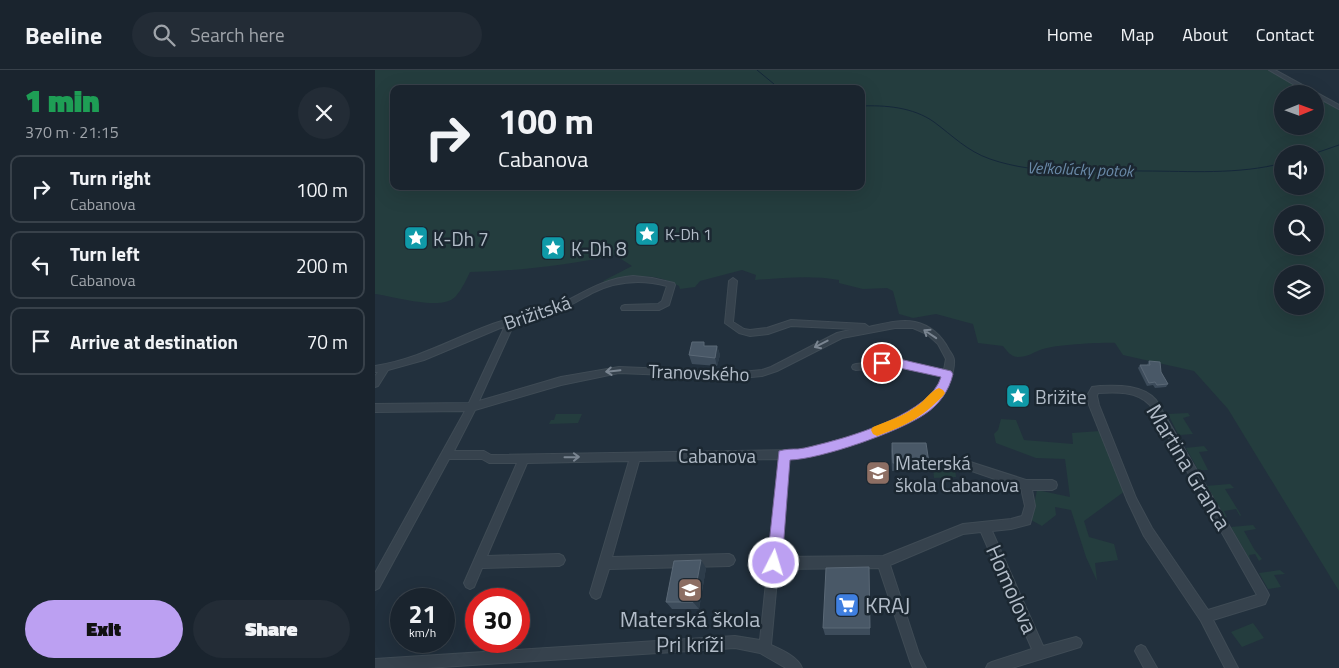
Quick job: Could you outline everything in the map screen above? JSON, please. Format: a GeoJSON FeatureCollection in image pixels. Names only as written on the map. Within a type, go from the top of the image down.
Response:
{"type":"FeatureCollection","features":[{"type":"Feature","properties":{"kind":"street"},"geometry":{"type":"LineString","coordinates":[[1271,70],[1298,85]]}},
{"type":"Feature","properties":{"kind":"street"},"geometry":{"type":"LineString","coordinates":[[1324,99],[1339,107]]}},
{"type":"Feature","properties":{"kind":"street","name":"Brižitská"},"geometry":{"type":"LineString","coordinates":[[375,369],[433,355],[482,332],[511,321],[547,313],[596,288],[620,279],[644,279],[671,285],[666,303],[659,307],[625,308]]}},
{"type":"Feature","properties":{"kind":"street"},"geometry":{"type":"LineString","coordinates":[[733,281],[729,323],[741,331],[750,333],[768,332],[791,323],[862,326],[867,329]]}},
{"type":"Feature","properties":{"kind":"street"},"geometry":{"type":"LineString","coordinates":[[375,584],[471,407],[497,355],[511,321]]}},
{"type":"Feature","properties":{"kind":"street","name":"Tranovského"},"geometry":{"type":"LineString","coordinates":[[375,408],[471,407],[561,381],[619,370],[741,375],[762,374],[840,335],[867,329],[914,325],[930,332],[941,342],[950,359],[947,374]]}},
{"type":"Feature","properties":{"kind":"street"},"geometry":{"type":"LineString","coordinates":[[856,367],[895,362],[947,374]]}},
{"type":"Feature","properties":{"kind":"street"},"geometry":{"type":"LineString","coordinates":[[375,383],[385,368]]}},
{"type":"Feature","properties":{"kind":"street","name":"Cabanova"},"geometry":{"type":"LineString","coordinates":[[445,455],[483,455],[489,459],[799,454],[827,448],[901,422],[921,410],[937,396],[945,383],[947,374]]}},
{"type":"Feature","properties":{"kind":"street","name":"Martina Granca"},"geometry":{"type":"LineString","coordinates":[[1205,617],[1261,600],[1263,595],[1154,404],[1145,395],[1137,392],[1103,388],[1095,390],[1092,396],[1094,405],[1132,500],[1148,532],[1205,617],[1232,668]]}},
{"type":"Feature","properties":{"kind":"street"},"geometry":{"type":"LineString","coordinates":[[765,647],[784,455]]}},
{"type":"Feature","properties":{"kind":"street"},"geometry":{"type":"LineString","coordinates":[[595,593],[635,456]]}},
{"type":"Feature","properties":{"kind":"street"},"geometry":{"type":"LineString","coordinates":[[470,584],[523,458]]}},
{"type":"Feature","properties":{"kind":"street"},"geometry":{"type":"LineString","coordinates":[[964,464],[1026,485],[1052,485]]}},
{"type":"Feature","properties":{"kind":"street","name":"Homolova"},"geometry":{"type":"LineString","coordinates":[[774,563],[883,562],[963,529],[1015,524],[1026,520],[1031,506],[1026,485]]}},
{"type":"Feature","properties":{"kind":"street","name":"Homolova"},"geometry":{"type":"LineString","coordinates":[[984,526],[1040,653]]}},
{"type":"Feature","properties":{"kind":"street"},"geometry":{"type":"LineString","coordinates":[[479,562],[559,560]]}},
{"type":"Feature","properties":{"kind":"street"},"geometry":{"type":"LineString","coordinates":[[605,562],[729,560]]}},
{"type":"Feature","properties":{"kind":"street"},"geometry":{"type":"LineString","coordinates":[[883,562],[913,657],[920,668]]}},
{"type":"Feature","properties":{"kind":"street"},"geometry":{"type":"LineString","coordinates":[[375,665],[690,644],[743,643],[765,647],[796,668]]}},
{"type":"Feature","properties":{"kind":"street","name":"Homolova"},"geometry":{"type":"LineString","coordinates":[[993,668],[1076,643]]}},
{"type":"Feature","properties":{"kind":"street"},"geometry":{"type":"LineString","coordinates":[[1141,651],[1151,668]]}},
{"type":"Feature","properties":{"kind":"green space"},"geometry":{"type":"Polygon","coordinates":[[[375,70],[1271,70],[1298,85],[1274,85],[1274,135],[1324,135],[1324,99],[1339,107],[1339,591],[1228,409],[1194,371],[1123,355],[1115,343],[1088,343],[1046,348],[1030,355],[1016,357],[1003,346],[978,343],[973,324],[936,314],[913,318],[899,314],[893,291],[887,288],[863,289],[839,283],[839,280],[818,278],[797,277],[755,280],[756,275],[742,270],[700,281],[695,287],[680,289],[679,286],[671,282],[643,276],[605,283],[603,281],[632,266],[615,255],[543,267],[470,272],[456,296],[450,301],[429,303],[375,294],[375,70]]]}},
{"type":"Feature","properties":{"kind":"green space"},"geometry":{"type":"Polygon","coordinates":[[[1188,413],[1190,416],[1183,418],[1193,434],[1180,435],[1181,440],[1168,414],[1188,413]]]}},
{"type":"Feature","properties":{"kind":"green space"},"geometry":{"type":"Polygon","coordinates":[[[556,414],[582,414],[578,423],[549,424],[551,420],[554,420],[556,414]]]}},
{"type":"Feature","properties":{"kind":"green space"},"geometry":{"type":"Polygon","coordinates":[[[1001,419],[1016,420],[1024,440],[1073,444],[1072,433],[1100,431],[1125,491],[1084,521],[1089,537],[1114,544],[1118,560],[1095,563],[1097,581],[1086,557],[1071,510],[1055,507],[1056,515],[1042,526],[1031,520],[1037,490],[1070,497],[1065,459],[1036,458],[996,443],[994,434],[998,430],[1001,419]]]}},
{"type":"Feature","properties":{"kind":"green space"},"geometry":{"type":"Polygon","coordinates":[[[1204,446],[1208,451],[1199,452],[1208,470],[1201,470],[1204,476],[1202,477],[1186,448],[1204,446]]]}},
{"type":"Feature","properties":{"kind":"green space"},"geometry":{"type":"Polygon","coordinates":[[[933,467],[955,467],[956,477],[934,478],[933,467]]]}},
{"type":"Feature","properties":{"kind":"green space"},"geometry":{"type":"Polygon","coordinates":[[[1230,484],[1234,488],[1225,489],[1241,515],[1236,509],[1224,511],[1227,517],[1224,517],[1206,486],[1230,484]]]}},
{"type":"Feature","properties":{"kind":"green space"},"geometry":{"type":"Polygon","coordinates":[[[1253,525],[1256,529],[1244,531],[1262,559],[1259,561],[1255,554],[1249,555],[1251,562],[1231,527],[1253,525]]]}},
{"type":"Feature","properties":{"kind":"green space"},"geometry":{"type":"Polygon","coordinates":[[[1280,570],[1285,574],[1274,575],[1281,587],[1268,589],[1259,573],[1280,570]]]}},
{"type":"Feature","properties":{"kind":"green space"},"geometry":{"type":"Polygon","coordinates":[[[1253,623],[1264,638],[1242,647],[1231,632],[1253,623]]]}},
{"type":"Feature","properties":{"kind":"building"},"geometry":{"type":"Polygon","coordinates":[[[692,342],[704,342],[704,346],[717,346],[715,358],[689,355],[692,342]]]}},
{"type":"Feature","properties":{"kind":"building"},"geometry":{"type":"Polygon","coordinates":[[[1149,361],[1160,362],[1161,372],[1168,384],[1157,385],[1155,382],[1149,383],[1140,365],[1150,365],[1149,361]]]}},
{"type":"Feature","properties":{"kind":"building"},"geometry":{"type":"Polygon","coordinates":[[[892,443],[926,443],[929,463],[893,463],[892,443]]]}},
{"type":"Feature","properties":{"kind":"building"},"geometry":{"type":"Polygon","coordinates":[[[701,560],[693,602],[666,602],[674,561],[701,560]]]}},
{"type":"Feature","properties":{"kind":"building","name":"KRAJ"},"geometry":{"type":"Polygon","coordinates":[[[869,567],[870,628],[823,628],[826,568],[869,567]]]}},
{"type":"Feature","properties":{"kind":"waterway","name":"Veľkolúcky potok"},"geometry":{"type":"LineString","coordinates":[[757,70],[775,85]]}},
{"type":"Feature","properties":{"kind":"waterway","name":"Veľkolúcky potok"},"geometry":{"type":"LineString","coordinates":[[865,106],[899,108],[917,113],[934,122],[982,156],[1028,168],[1066,171],[1213,172],[1274,165]]}},
{"type":"Feature","properties":{"kind":"waterway","name":"Veľkolúcky potok"},"geometry":{"type":"LineString","coordinates":[[1324,150],[1339,145]]}},
{"type":"Feature","properties":{"kind":"slow traffic"},"geometry":{"type":"LineString","coordinates":[[877,430],[901,422],[921,410],[939,393]]}},
{"type":"Feature","properties":{"kind":"place","name":"K-Dh 1"},"geometry":{"type":"Point","coordinates":[647,234]}},
{"type":"Feature","properties":{"kind":"place","name":"K-Dh 7"},"geometry":{"type":"Point","coordinates":[416,238]}},
{"type":"Feature","properties":{"kind":"place","name":"K-Dh 8"},"geometry":{"type":"Point","coordinates":[553,248]}},
{"type":"Feature","properties":{"kind":"place","name":"Brižite"},"geometry":{"type":"Point","coordinates":[1018,396]}},
{"type":"Feature","properties":{"kind":"place","name":"Materská škola Cabanova"},"geometry":{"type":"Point","coordinates":[878,473]}},
{"type":"Feature","properties":{"kind":"place","name":"Materská škola Pri kríži"},"geometry":{"type":"Point","coordinates":[690,590]}},
{"type":"Feature","properties":{"kind":"place","name":"KRAJ"},"geometry":{"type":"Point","coordinates":[847,605]}},
{"type":"Feature","properties":{"kind":"route"},"geometry":{"type":"LineString","coordinates":[[774,563],[784,455],[827,448],[901,422],[921,410],[937,396],[945,383],[947,374],[895,362],[882,363]]}}]}
